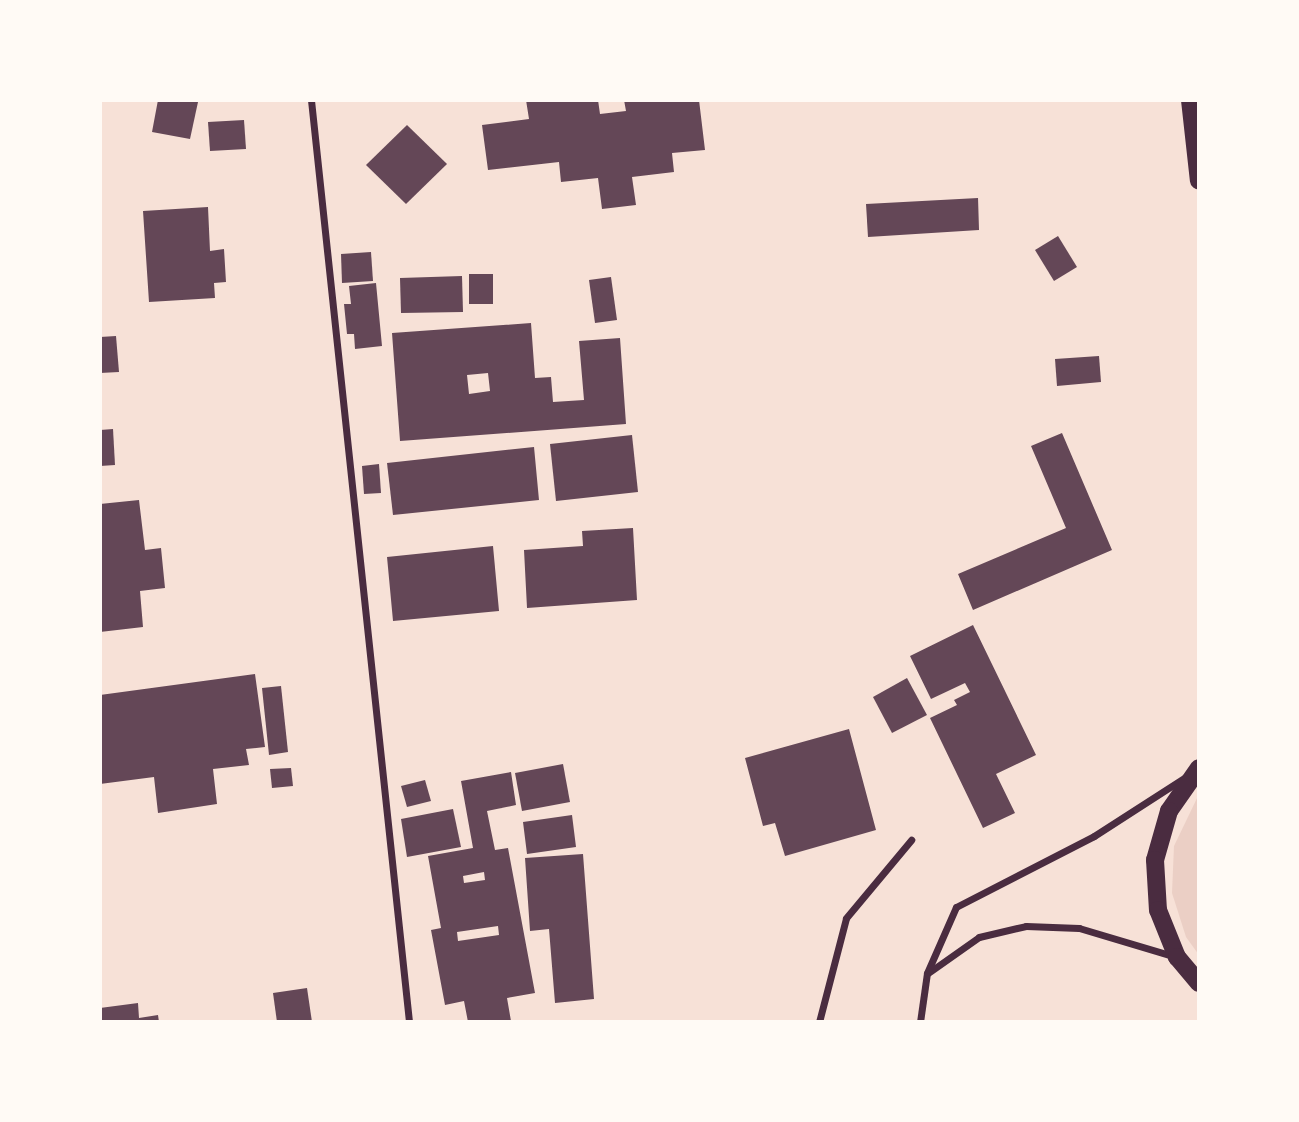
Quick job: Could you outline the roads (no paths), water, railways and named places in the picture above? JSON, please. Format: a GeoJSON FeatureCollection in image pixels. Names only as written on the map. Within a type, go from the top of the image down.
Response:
{"type":"FeatureCollection","features":[{"type":"Feature","properties":{"kind":"main road"},"geometry":{"type":"LineString","coordinates":[[1190,100],[1199,181]]}},
{"type":"Feature","properties":{"kind":"main road"},"geometry":{"type":"LineString","coordinates":[[1199,769],[1169,811],[1155,860],[1158,911],[1177,957],[1199,983]]}},
{"type":"Feature","properties":{"kind":"street"},"geometry":{"type":"LineString","coordinates":[[311,100],[409,1022]]}},
{"type":"Feature","properties":{"kind":"street"},"geometry":{"type":"LineString","coordinates":[[920,1022],[927,973],[956,907],[1094,836],[1199,769]]}},
{"type":"Feature","properties":{"kind":"street"},"geometry":{"type":"LineString","coordinates":[[819,1022],[846,918],[911,840]]}},
{"type":"Feature","properties":{"kind":"street"},"geometry":{"type":"LineString","coordinates":[[927,973],[979,937],[1026,926],[1079,928],[1177,957]]}}]}
